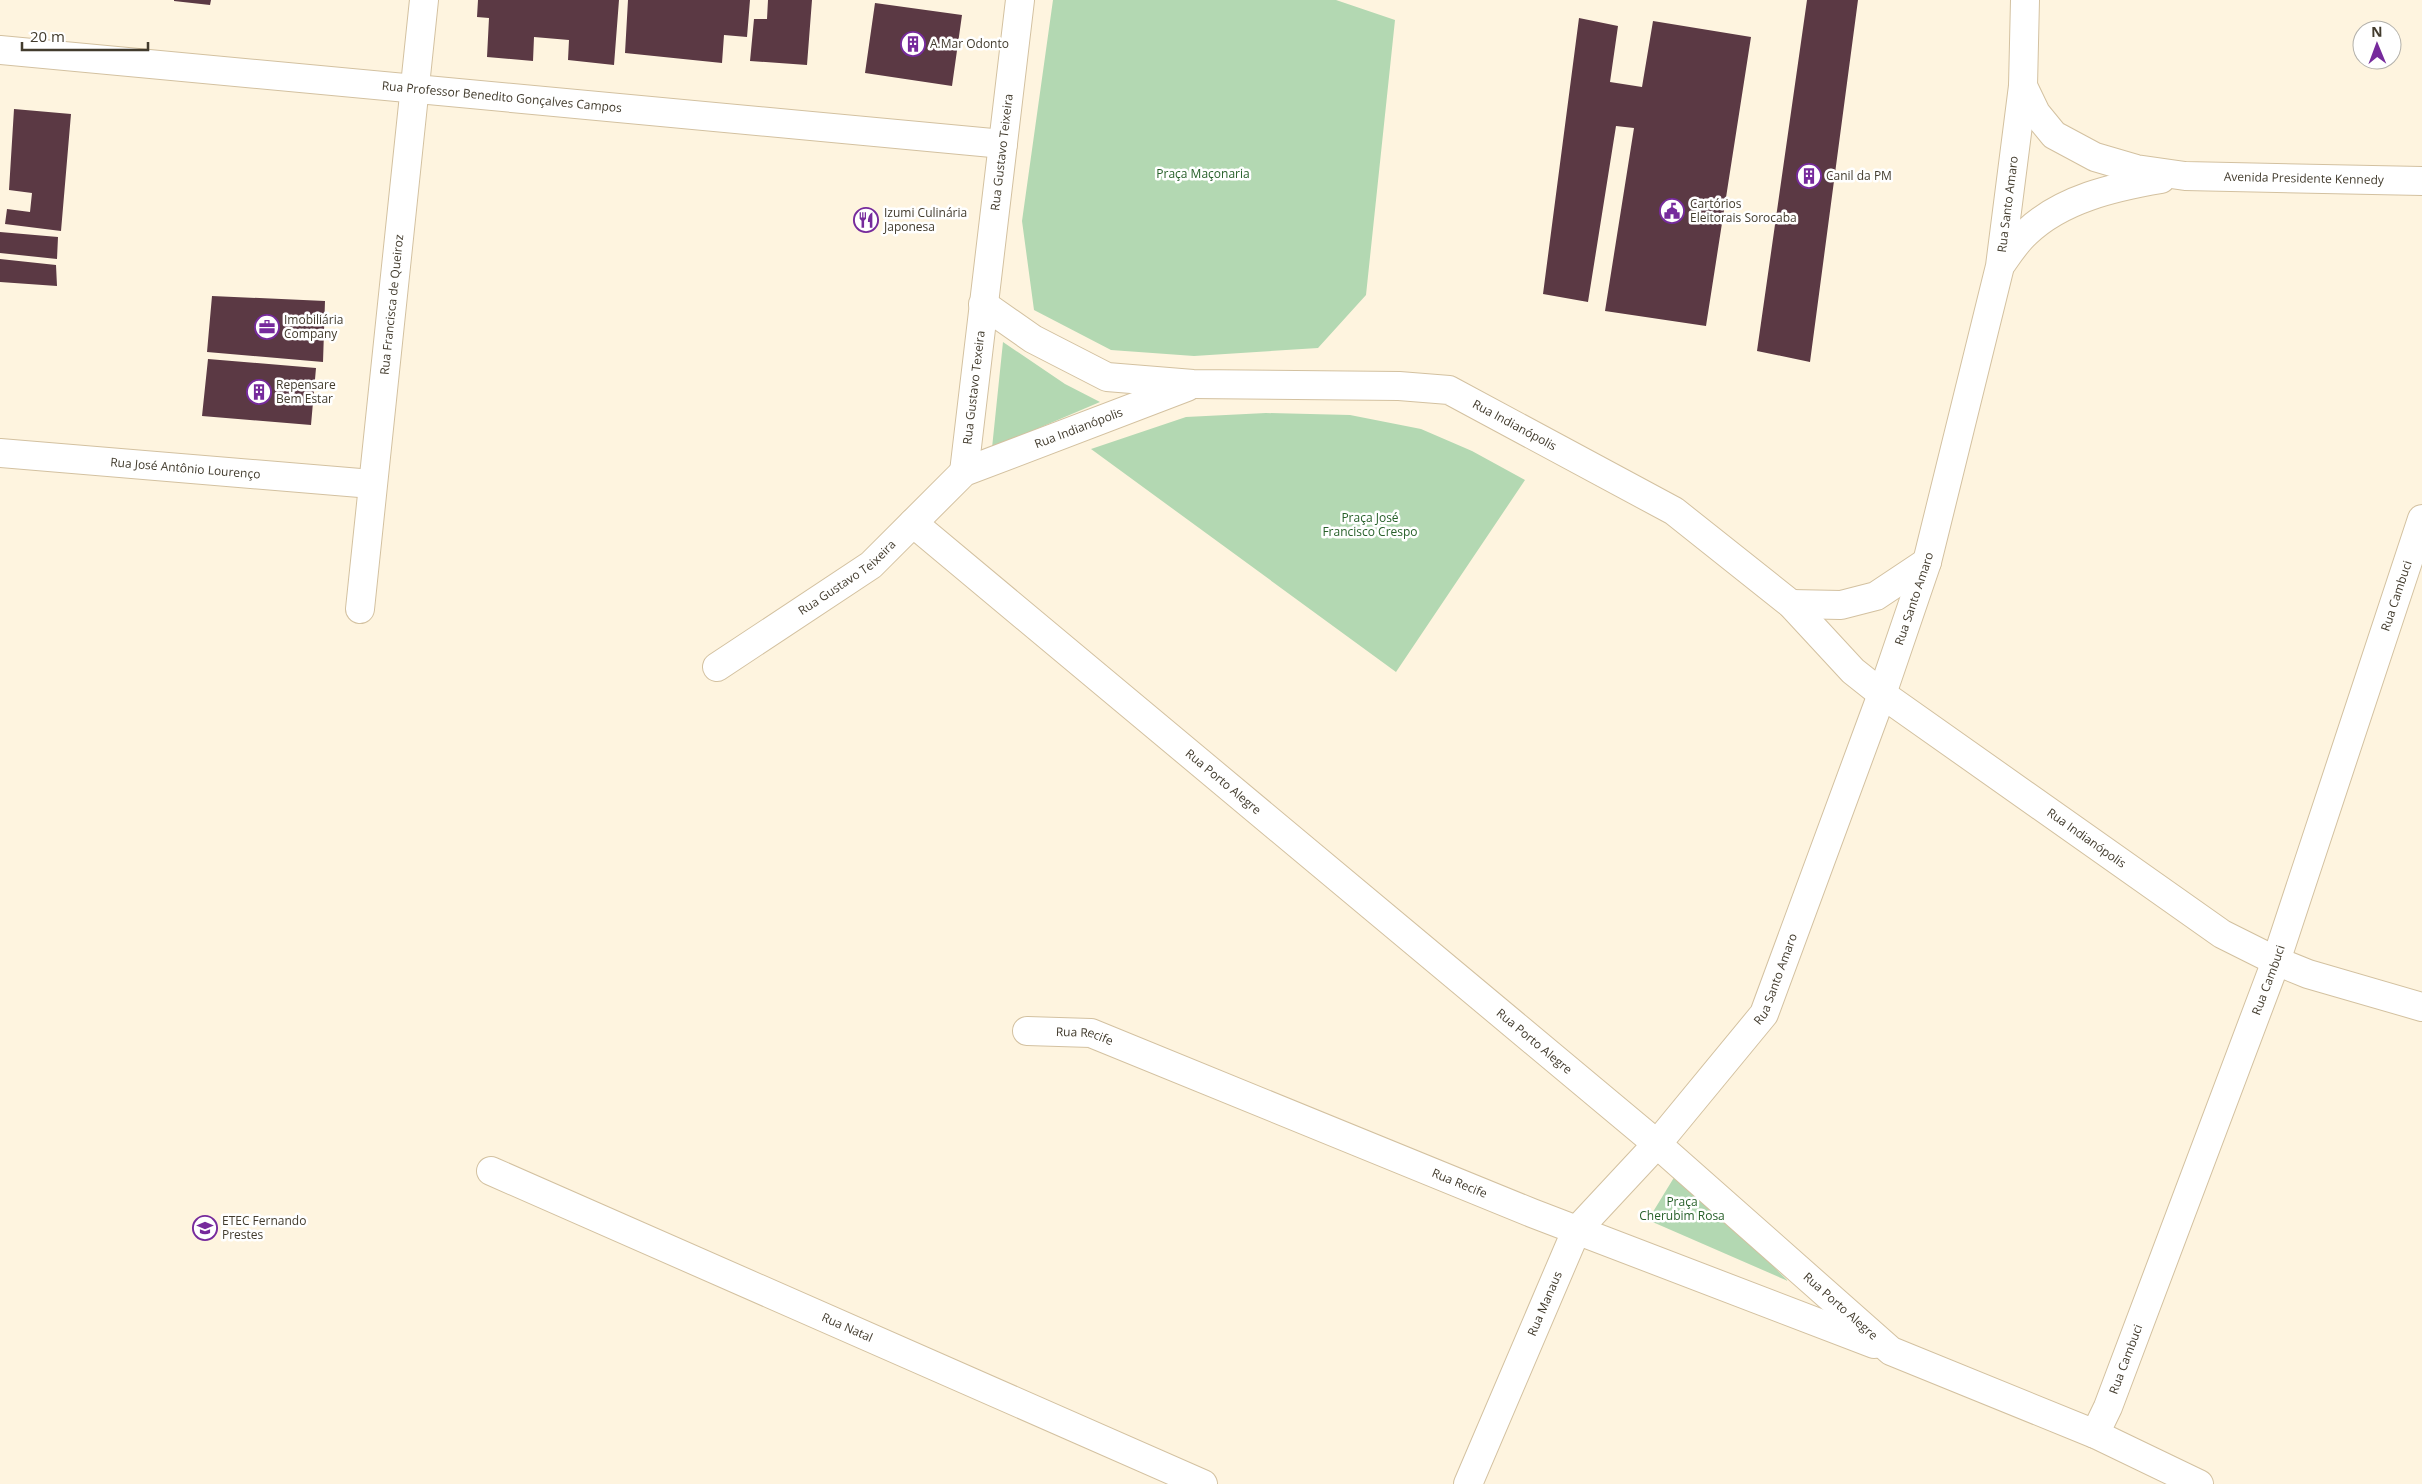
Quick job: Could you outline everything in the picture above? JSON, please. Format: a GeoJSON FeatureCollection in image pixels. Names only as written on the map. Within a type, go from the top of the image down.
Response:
{"type":"FeatureCollection","features":[{"type":"Feature","properties":{"kind":"street","name":"Rua Francisca de Queiroz"},"geometry":{"type":"LineString","coordinates":[[360,609],[424,0]]}},
{"type":"Feature","properties":{"kind":"street","name":"Rua Gustavo Teixeira"},"geometry":{"type":"LineString","coordinates":[[983,304],[1020,0]]}},
{"type":"Feature","properties":{"kind":"street","name":"Rua Santo Amaro"},"geometry":{"type":"LineString","coordinates":[[1657,1144],[1764,1014],[1882,694],[1926,562],[2000,266],[2023,86],[2025,0]]}},
{"type":"Feature","properties":{"kind":"street","name":"Rua Professor Benedito Gonçalves Campos"},"geometry":{"type":"LineString","coordinates":[[0,50],[1003,144]]}},
{"type":"Feature","properties":{"kind":"street","name":"Avenida Presidente Kennedy"},"geometry":{"type":"LineString","coordinates":[[2023,86],[2036,113],[2054,135],[2095,157],[2136,169],[2185,176],[2422,181]]}},
{"type":"Feature","properties":{"kind":"street","name":"Avenida Presidente Kennedy"},"geometry":{"type":"LineString","coordinates":[[2000,266],[2025,233],[2051,212],[2090,196],[2128,185],[2185,176]]}},
{"type":"Feature","properties":{"kind":"street","name":"Rua Indianópolis"},"geometry":{"type":"LineString","coordinates":[[983,304],[1032,339],[1107,377],[1193,384],[1400,386],[1449,390],[1674,511],[1791,604],[1853,671],[1882,694],[2222,934],[2276,961],[2308,974],[2422,1007]]}},
{"type":"Feature","properties":{"kind":"street","name":"Rua Gustavo Texeira"},"geometry":{"type":"LineString","coordinates":[[964,472],[983,304]]}},
{"type":"Feature","properties":{"kind":"street","name":"Rua Indianópolis"},"geometry":{"type":"LineString","coordinates":[[964,472],[1193,384]]}},
{"type":"Feature","properties":{"kind":"street","name":"Rua José Antônio Lourenço"},"geometry":{"type":"LineString","coordinates":[[0,454],[372,484]]}},
{"type":"Feature","properties":{"kind":"street","name":"Rua Gustavo Teixeira"},"geometry":{"type":"LineString","coordinates":[[717,667],[871,565],[964,472]]}},
{"type":"Feature","properties":{"kind":"street","name":"Rua Cambuci"},"geometry":{"type":"LineString","coordinates":[[2095,1434],[2276,961],[2422,519]]}},
{"type":"Feature","properties":{"kind":"street","name":"Rua Porto Alegre"},"geometry":{"type":"LineString","coordinates":[[913,522],[1657,1144],[1891,1351],[2095,1434],[2199,1484]]}},
{"type":"Feature","properties":{"kind":"street"},"geometry":{"type":"LineString","coordinates":[[1791,604],[1841,605],[1876,596],[1926,562]]}},
{"type":"Feature","properties":{"kind":"street","name":"Rua Recife"},"geometry":{"type":"LineString","coordinates":[[1027,1031],[1091,1033],[1576,1231],[1891,1351]]}},
{"type":"Feature","properties":{"kind":"street","name":"Rua Manaus"},"geometry":{"type":"LineString","coordinates":[[1468,1484],[1576,1231],[1657,1144]]}},
{"type":"Feature","properties":{"kind":"street","name":"Rua Natal"},"geometry":{"type":"LineString","coordinates":[[491,1171],[1203,1484]]}},
{"type":"Feature","properties":{"kind":"green space","name":"Praça Maçonaria"},"geometry":{"type":"Polygon","coordinates":[[[1053,0],[1336,0],[1395,20],[1366,295],[1318,348],[1194,356],[1111,350],[1034,310],[1022,221],[1053,0]]]}},
{"type":"Feature","properties":{"kind":"green space"},"geometry":{"type":"Polygon","coordinates":[[[1003,342],[1065,384],[1100,402],[992,448],[1003,342]]]}},
{"type":"Feature","properties":{"kind":"green space","name":"Praça José Francisco Crespo"},"geometry":{"type":"Polygon","coordinates":[[[1266,413],[1350,415],[1421,429],[1472,451],[1525,480],[1396,672],[1091,449],[1186,417],[1266,413]]]}},
{"type":"Feature","properties":{"kind":"green space","name":"Praça Cherubim Rosa"},"geometry":{"type":"Polygon","coordinates":[[[1678,1171],[1788,1281],[1648,1220],[1678,1171]]]}},
{"type":"Feature","properties":{"kind":"building"},"geometry":{"type":"Polygon","coordinates":[[[174,0],[211,0],[210,5],[174,0]]]}},
{"type":"Feature","properties":{"kind":"building"},"geometry":{"type":"Polygon","coordinates":[[[478,0],[619,0],[614,65],[568,60],[569,40],[534,37],[533,61],[487,57],[489,18],[477,17],[478,0]]]}},
{"type":"Feature","properties":{"kind":"building"},"geometry":{"type":"Polygon","coordinates":[[[628,0],[750,0],[747,37],[724,35],[722,63],[625,53],[628,0]]]}},
{"type":"Feature","properties":{"kind":"building"},"geometry":{"type":"Polygon","coordinates":[[[768,0],[812,0],[807,65],[750,61],[754,19],[767,19],[768,0]]]}},
{"type":"Feature","properties":{"kind":"building","name":"Canil da PM"},"geometry":{"type":"Polygon","coordinates":[[[1807,0],[1858,0],[1810,362],[1757,351],[1807,0]]]}},
{"type":"Feature","properties":{"kind":"building","name":"A.Mar Odonto"},"geometry":{"type":"Polygon","coordinates":[[[875,3],[962,15],[952,86],[865,73],[875,3]]]}},
{"type":"Feature","properties":{"kind":"building","name":"Cartórios Eleitorais Sorocaba"},"geometry":{"type":"Polygon","coordinates":[[[1579,18],[1618,26],[1610,82],[1642,87],[1653,21],[1751,37],[1706,326],[1605,311],[1634,128],[1616,126],[1588,302],[1543,294],[1579,18]]]}},
{"type":"Feature","properties":{"kind":"building"},"geometry":{"type":"Polygon","coordinates":[[[14,109],[71,114],[61,231],[5,224],[7,209],[30,212],[32,193],[9,190],[14,109]]]}},
{"type":"Feature","properties":{"kind":"building"},"geometry":{"type":"Polygon","coordinates":[[[0,232],[58,237],[57,259],[0,253],[0,232]]]}},
{"type":"Feature","properties":{"kind":"building"},"geometry":{"type":"Polygon","coordinates":[[[0,259],[56,265],[57,286],[0,282],[0,259]]]}},
{"type":"Feature","properties":{"kind":"building","name":"Imobiliária Company"},"geometry":{"type":"Polygon","coordinates":[[[212,296],[325,301],[323,362],[207,352],[212,296]]]}},
{"type":"Feature","properties":{"kind":"building","name":"Repensare Bem Estar"},"geometry":{"type":"Polygon","coordinates":[[[208,359],[316,368],[311,425],[202,416],[208,359]]]}},
{"type":"Feature","properties":{"kind":"place","name":"A.Mar Odonto"},"geometry":{"type":"Point","coordinates":[913,44]}},
{"type":"Feature","properties":{"kind":"place","name":"Canil da PM"},"geometry":{"type":"Point","coordinates":[1809,176]}},
{"type":"Feature","properties":{"kind":"place","name":"Cartórios Eleitorais Sorocaba"},"geometry":{"type":"Point","coordinates":[1672,211]}},
{"type":"Feature","properties":{"kind":"place","name":"Izumi Culinária Japonesa"},"geometry":{"type":"Point","coordinates":[866,220]}},
{"type":"Feature","properties":{"kind":"place","name":"Imobiliária Company"},"geometry":{"type":"Point","coordinates":[267,327]}},
{"type":"Feature","properties":{"kind":"place","name":"Repensare Bem Estar"},"geometry":{"type":"Point","coordinates":[259,392]}},
{"type":"Feature","properties":{"kind":"place","name":"ETEC Fernando Prestes"},"geometry":{"type":"Point","coordinates":[205,1228]}}]}
